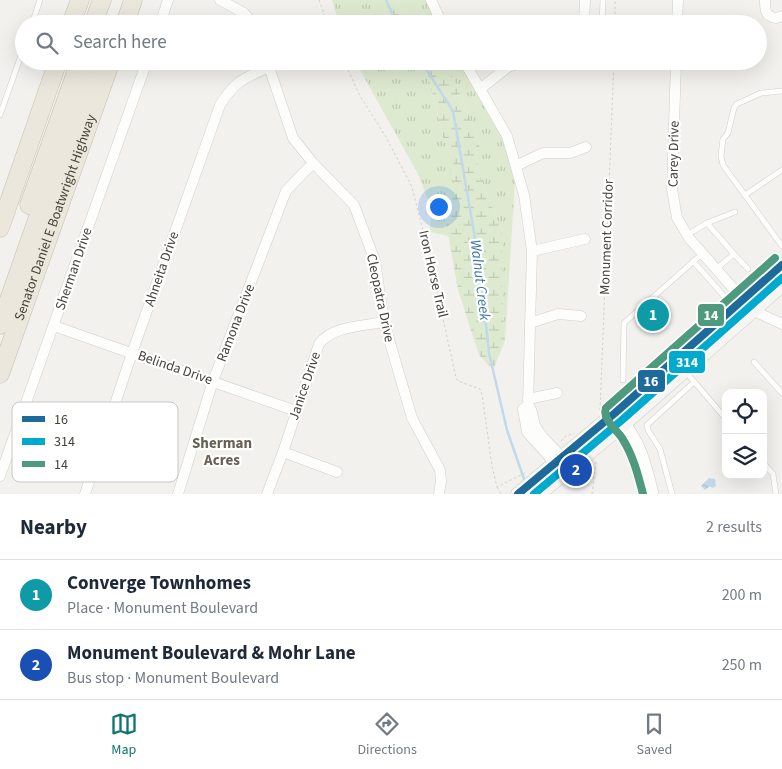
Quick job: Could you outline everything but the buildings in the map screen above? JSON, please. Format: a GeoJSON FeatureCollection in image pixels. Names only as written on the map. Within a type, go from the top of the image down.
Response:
{"type":"FeatureCollection","features":[{"type":"Feature","properties":{"kind":"highway"},"geometry":{"type":"LineString","coordinates":[[74,15],[80,0]]}},
{"type":"Feature","properties":{"kind":"highway"},"geometry":{"type":"LineString","coordinates":[[96,15],[102,0]]}},
{"type":"Feature","properties":{"kind":"highway"},"geometry":{"type":"LineString","coordinates":[[109,15],[114,0]]}},
{"type":"Feature","properties":{"kind":"highway"},"geometry":{"type":"LineString","coordinates":[[128,15],[133,0]]}},
{"type":"Feature","properties":{"kind":"highway"},"geometry":{"type":"LineString","coordinates":[[0,228],[55,70]]}},
{"type":"Feature","properties":{"kind":"highway","name":"Senator Daniel E Boatwright Highway"},"geometry":{"type":"LineString","coordinates":[[0,290],[77,70]]}},
{"type":"Feature","properties":{"kind":"highway"},"geometry":{"type":"LineString","coordinates":[[0,325],[90,70]]}},
{"type":"Feature","properties":{"kind":"highway","name":"Senator Daniel E Boatwright Highway"},"geometry":{"type":"LineString","coordinates":[[0,374],[108,70]]}},
{"type":"Feature","properties":{"kind":"main road"},"geometry":{"type":"LineString","coordinates":[[518,494],[542,473],[559,469],[625,423],[685,371],[748,305],[782,265]]}},
{"type":"Feature","properties":{"kind":"main road"},"geometry":{"type":"LineString","coordinates":[[539,494],[559,469],[615,413],[748,305],[782,285]]}},
{"type":"Feature","properties":{"kind":"street"},"geometry":{"type":"LineString","coordinates":[[163,15],[168,0]]}},
{"type":"Feature","properties":{"kind":"street"},"geometry":{"type":"LineString","coordinates":[[220,0],[246,15]]}},
{"type":"Feature","properties":{"kind":"street"},"geometry":{"type":"LineString","coordinates":[[431,0],[438,15]]}},
{"type":"Feature","properties":{"kind":"street"},"geometry":{"type":"LineString","coordinates":[[584,15],[585,0]]}},
{"type":"Feature","properties":{"kind":"street"},"geometry":{"type":"LineString","coordinates":[[677,15],[678,0]]}},
{"type":"Feature","properties":{"kind":"street"},"geometry":{"type":"LineString","coordinates":[[766,0],[768,16],[776,18],[782,16]]}},
{"type":"Feature","properties":{"kind":"street","name":"Sherman Drive"},"geometry":{"type":"LineString","coordinates":[[27,402],[144,70]]}},
{"type":"Feature","properties":{"kind":"street","name":"Ahneita Drive"},"geometry":{"type":"LineString","coordinates":[[116,402],[220,105],[230,89],[240,80],[258,70]]}},
{"type":"Feature","properties":{"kind":"street","name":"Cleopatra Drive"},"geometry":{"type":"LineString","coordinates":[[270,70],[293,138],[354,205],[375,261],[384,322],[412,418],[440,470],[439,494]]}},
{"type":"Feature","properties":{"kind":"street"},"geometry":{"type":"LineString","coordinates":[[469,70],[507,136],[524,194],[532,251],[528,402],[536,428],[559,469]]}},
{"type":"Feature","properties":{"kind":"street"},"geometry":{"type":"LineString","coordinates":[[480,89],[504,70]]}},
{"type":"Feature","properties":{"kind":"street","name":"Carey Drive"},"geometry":{"type":"LineString","coordinates":[[676,70],[672,189],[677,218],[687,235],[748,305]]}},
{"type":"Feature","properties":{"kind":"street"},"geometry":{"type":"LineString","coordinates":[[516,166],[543,153],[570,153],[586,148]]}},
{"type":"Feature","properties":{"kind":"street","name":"Ramona Drive"},"geometry":{"type":"LineString","coordinates":[[178,494],[213,381],[286,191],[313,162]]}},
{"type":"Feature","properties":{"kind":"street"},"geometry":{"type":"LineString","coordinates":[[532,251],[585,239]]}},
{"type":"Feature","properties":{"kind":"street"},"geometry":{"type":"LineString","coordinates":[[748,305],[781,322]]}},
{"type":"Feature","properties":{"kind":"street"},"geometry":{"type":"LineString","coordinates":[[530,323],[558,314],[582,316]]}},
{"type":"Feature","properties":{"kind":"street","name":"Janice Drive"},"geometry":{"type":"LineString","coordinates":[[267,494],[319,344],[333,332],[384,322]]}},
{"type":"Feature","properties":{"kind":"street","name":"Belinda Drive"},"geometry":{"type":"LineString","coordinates":[[54,326],[296,411]]}},
{"type":"Feature","properties":{"kind":"street"},"geometry":{"type":"LineString","coordinates":[[528,402],[557,393]]}},
{"type":"Feature","properties":{"kind":"street"},"geometry":{"type":"LineString","coordinates":[[615,413],[634,435],[642,452],[652,494]]}},
{"type":"Feature","properties":{"kind":"street","name":"Sherman Drive"},"geometry":{"type":"LineString","coordinates":[[0,476],[12,443]]}},
{"type":"Feature","properties":{"kind":"street"},"geometry":{"type":"LineString","coordinates":[[283,452],[337,472]]}},
{"type":"Feature","properties":{"kind":"street","name":"Ahneita Drive"},"geometry":{"type":"LineString","coordinates":[[85,494],[89,482]]}},
{"type":"Feature","properties":{"kind":"lane"},"geometry":{"type":"LineString","coordinates":[[35,15],[40,0]]}},
{"type":"Feature","properties":{"kind":"lane"},"geometry":{"type":"LineString","coordinates":[[602,15],[603,0]]}},
{"type":"Feature","properties":{"kind":"lane"},"geometry":{"type":"LineString","coordinates":[[0,115],[16,70]]}},
{"type":"Feature","properties":{"kind":"lane"},"geometry":{"type":"LineString","coordinates":[[782,91],[761,93],[737,104],[734,108],[728,133],[723,139],[721,156],[723,165],[782,246]]}},
{"type":"Feature","properties":{"kind":"lane"},"geometry":{"type":"LineString","coordinates":[[745,195],[782,170]]}},
{"type":"Feature","properties":{"kind":"lane"},"geometry":{"type":"LineString","coordinates":[[687,235],[707,223],[735,212]]}},
{"type":"Feature","properties":{"kind":"lane"},"geometry":{"type":"LineString","coordinates":[[707,223],[748,269]]}},
{"type":"Feature","properties":{"kind":"lane"},"geometry":{"type":"LineString","coordinates":[[623,380],[624,323],[702,253]]}},
{"type":"Feature","properties":{"kind":"lane"},"geometry":{"type":"LineString","coordinates":[[716,269],[734,254]]}},
{"type":"Feature","properties":{"kind":"lane"},"geometry":{"type":"LineString","coordinates":[[641,376],[725,302],[724,296],[693,262]]}},
{"type":"Feature","properties":{"kind":"lane"},"geometry":{"type":"LineString","coordinates":[[754,362],[782,393]]}},
{"type":"Feature","properties":{"kind":"lane"},"geometry":{"type":"LineString","coordinates":[[685,371],[722,414]]}},
{"type":"Feature","properties":{"kind":"lane"},"geometry":{"type":"LineString","coordinates":[[672,494],[660,448],[648,430],[647,425],[694,382]]}},
{"type":"Feature","properties":{"kind":"lane"},"geometry":{"type":"LineString","coordinates":[[767,467],[773,474],[776,494]]}},
{"type":"Feature","properties":{"kind":"path"},"geometry":{"type":"LineString","coordinates":[[320,0],[325,15]]}},
{"type":"Feature","properties":{"kind":"path"},"geometry":{"type":"LineString","coordinates":[[615,0],[615,15]]}},
{"type":"Feature","properties":{"kind":"path","name":"Iron Horse Trail"},"geometry":{"type":"LineString","coordinates":[[348,70],[360,96],[386,137],[412,187],[456,378],[458,381],[480,389],[482,394],[492,466],[497,487],[501,494]]}},
{"type":"Feature","properties":{"kind":"path","name":"Monument Corridor"},"geometry":{"type":"LineString","coordinates":[[600,414],[614,70]]}},
{"type":"Feature","properties":{"kind":"path"},"geometry":{"type":"LineString","coordinates":[[592,494],[597,456]]}},
{"type":"Feature","properties":{"kind":"path"},"geometry":{"type":"LineString","coordinates":[[497,487],[528,472]]}},
{"type":"Feature","properties":{"kind":"green space"},"geometry":{"type":"Polygon","coordinates":[[[332,0],[386,0],[393,15],[336,15],[332,0]]]}},
{"type":"Feature","properties":{"kind":"green space"},"geometry":{"type":"Polygon","coordinates":[[[386,0],[398,0],[407,15],[393,15],[386,0]]]}},
{"type":"Feature","properties":{"kind":"green space"},"geometry":{"type":"Polygon","coordinates":[[[398,0],[431,0],[438,15],[407,15],[398,0]]]}},
{"type":"Feature","properties":{"kind":"green space"},"geometry":{"type":"Polygon","coordinates":[[[360,70],[427,70],[443,137],[453,158],[454,193],[445,217],[449,236],[430,232],[431,208],[417,172],[360,70]]]}},
{"type":"Feature","properties":{"kind":"green space"},"geometry":{"type":"Polygon","coordinates":[[[427,70],[447,70],[451,73],[480,142],[476,159],[482,182],[502,231],[502,296],[505,341],[493,370],[479,355],[458,290],[445,217],[454,193],[453,158],[443,137],[427,70]]]}},
{"type":"Feature","properties":{"kind":"green space"},"geometry":{"type":"Polygon","coordinates":[[[447,70],[469,70],[507,136],[516,166],[505,341],[502,296],[502,231],[482,182],[476,159],[480,142],[451,73],[447,70]]]}},
{"type":"Feature","properties":{"kind":"water"},"geometry":{"type":"Polygon","coordinates":[[[709,478],[715,479],[716,486],[713,488],[710,486],[705,490],[701,486],[709,478]]]}},
{"type":"Feature","properties":{"kind":"waterway","name":"Walnut Creek"},"geometry":{"type":"LineString","coordinates":[[386,0],[393,15]]}},
{"type":"Feature","properties":{"kind":"waterway","name":"Walnut Creek"},"geometry":{"type":"LineString","coordinates":[[427,70],[453,111],[480,267],[489,353],[507,430],[526,481]]}},
{"type":"Feature","properties":{"kind":"transit line","name":"14"},"geometry":{"type":"LineString","coordinates":[[643,494],[629,451],[608,420],[605,412],[606,408],[775,258]]}},
{"type":"Feature","properties":{"kind":"transit line","name":"16"},"geometry":{"type":"LineString","coordinates":[[518,494],[615,413],[782,265]]}},
{"type":"Feature","properties":{"kind":"transit line","name":"314"},"geometry":{"type":"LineString","coordinates":[[534,494],[622,420],[782,278]]}},
{"type":"Feature","properties":{"kind":"place","name":"Converge Townhomes"},"geometry":{"type":"Point","coordinates":[653,315]}},
{"type":"Feature","properties":{"kind":"place","name":"Monument Boulevard & Mohr Lane"},"geometry":{"type":"Point","coordinates":[576,470]}},
{"type":"Feature","properties":{"kind":"district","name":"Sherman Acres"},"geometry":{"type":"Point","coordinates":[222,452]}}]}
